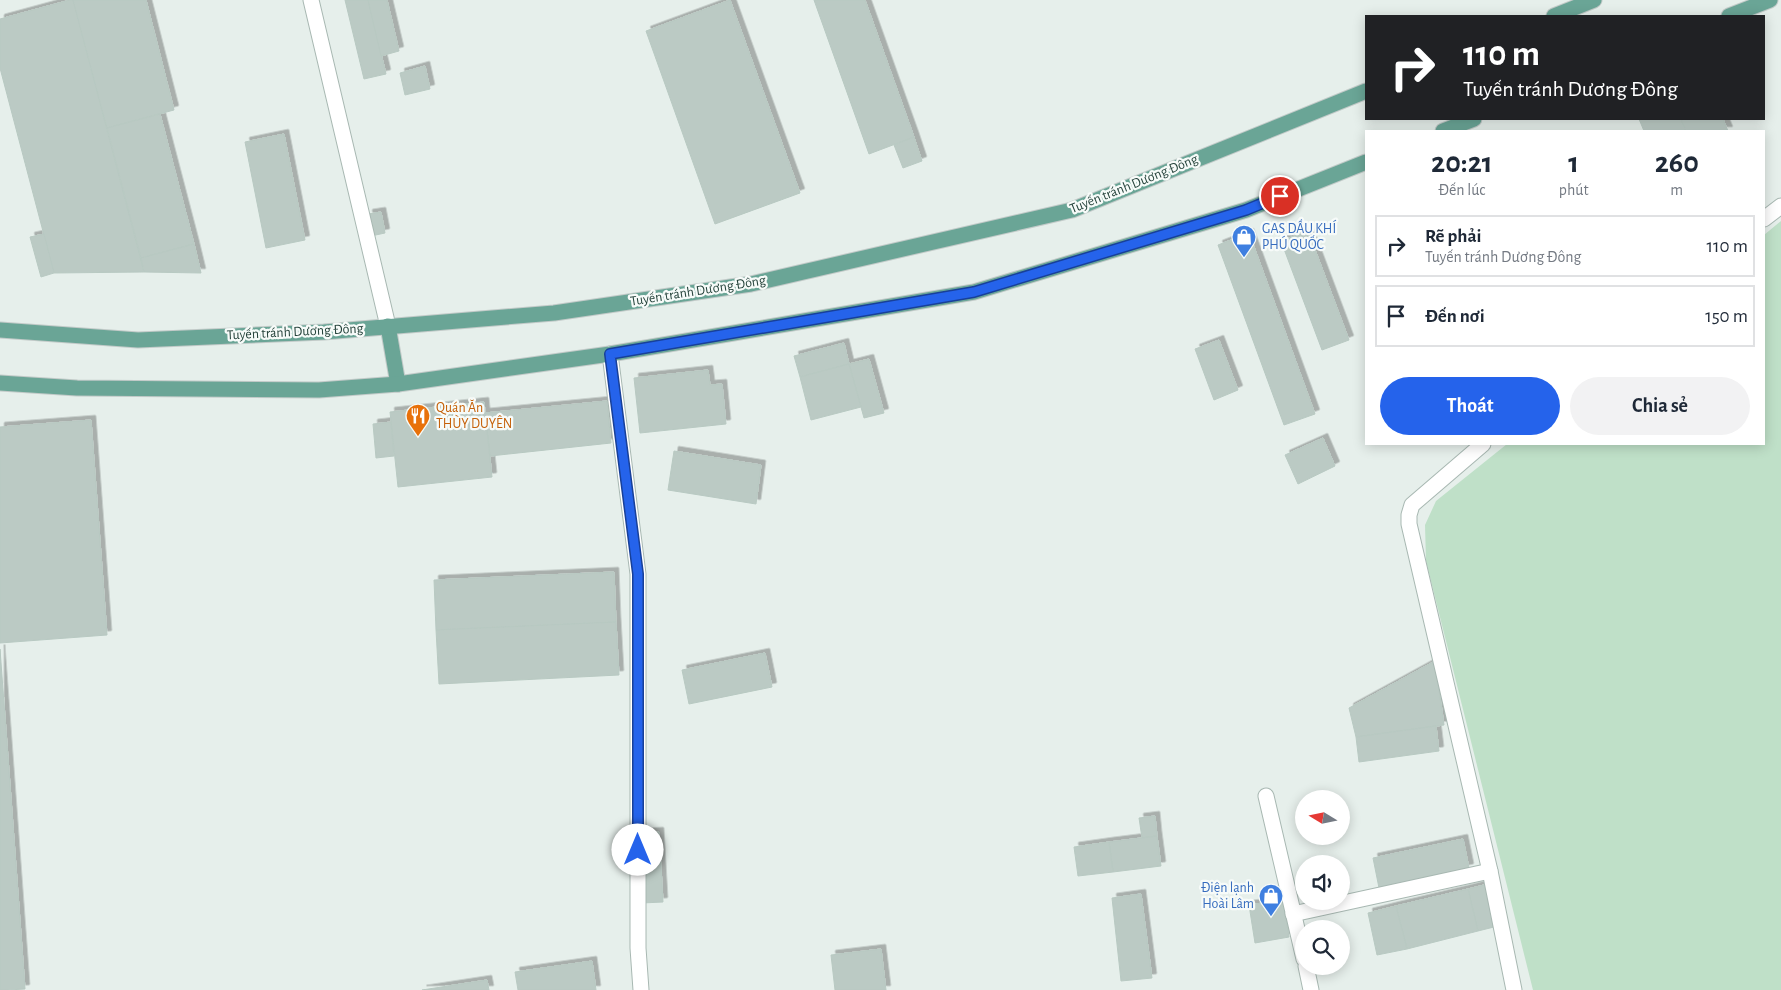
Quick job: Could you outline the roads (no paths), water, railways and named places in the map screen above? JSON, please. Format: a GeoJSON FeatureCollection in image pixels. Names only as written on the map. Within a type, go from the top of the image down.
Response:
{"type":"FeatureCollection","features":[{"type":"Feature","properties":{"kind":"main road"},"geometry":{"type":"LineString","coordinates":[[1556,15],[1594,0]]}},
{"type":"Feature","properties":{"kind":"main road"},"geometry":{"type":"LineString","coordinates":[[1732,15],[1770,0]]}},
{"type":"Feature","properties":{"kind":"main road","name":"Tuyến tránh Dương Đông"},"geometry":{"type":"LineString","coordinates":[[0,330],[138,340],[324,332],[554,313],[751,284],[1072,210],[1365,91]]}},
{"type":"Feature","properties":{"kind":"main road"},"geometry":{"type":"LineString","coordinates":[[1446,130],[1471,120]]}},
{"type":"Feature","properties":{"kind":"main road"},"geometry":{"type":"LineString","coordinates":[[0,383],[77,388],[309,390],[398,384],[610,354],[974,292],[1246,210],[1365,162]]}},
{"type":"Feature","properties":{"kind":"main road"},"geometry":{"type":"LineString","coordinates":[[388,326],[398,384]]}},
{"type":"Feature","properties":{"kind":"street"},"geometry":{"type":"LineString","coordinates":[[311,0],[388,326]]}},
{"type":"Feature","properties":{"kind":"street"},"geometry":{"type":"LineString","coordinates":[[1765,218],[1781,206]]}},
{"type":"Feature","properties":{"kind":"street"},"geometry":{"type":"LineString","coordinates":[[610,354],[638,574],[638,948],[641,990]]}},
{"type":"Feature","properties":{"kind":"street"},"geometry":{"type":"LineString","coordinates":[[1482,445],[1412,505],[1409,524],[1490,872],[1514,990]]}},
{"type":"Feature","properties":{"kind":"street"},"geometry":{"type":"LineString","coordinates":[[1266,796],[1295,922]]}},
{"type":"Feature","properties":{"kind":"street"},"geometry":{"type":"LineString","coordinates":[[1293,914],[1490,872]]}},
{"type":"Feature","properties":{"kind":"street"},"geometry":{"type":"LineString","coordinates":[[1308,975],[1311,990]]}},
{"type":"Feature","properties":{"kind":"place","name":"GAS DẦU KHÍ PHÚ QUỐC"},"geometry":{"type":"Point","coordinates":[1244,258]}},
{"type":"Feature","properties":{"kind":"place","name":"Quán Ăn THÙY DUYÊN"},"geometry":{"type":"Point","coordinates":[418,437]}},
{"type":"Feature","properties":{"kind":"place","name":"Điện lạnh Hoài Lâm"},"geometry":{"type":"Point","coordinates":[1271,917]}}]}
